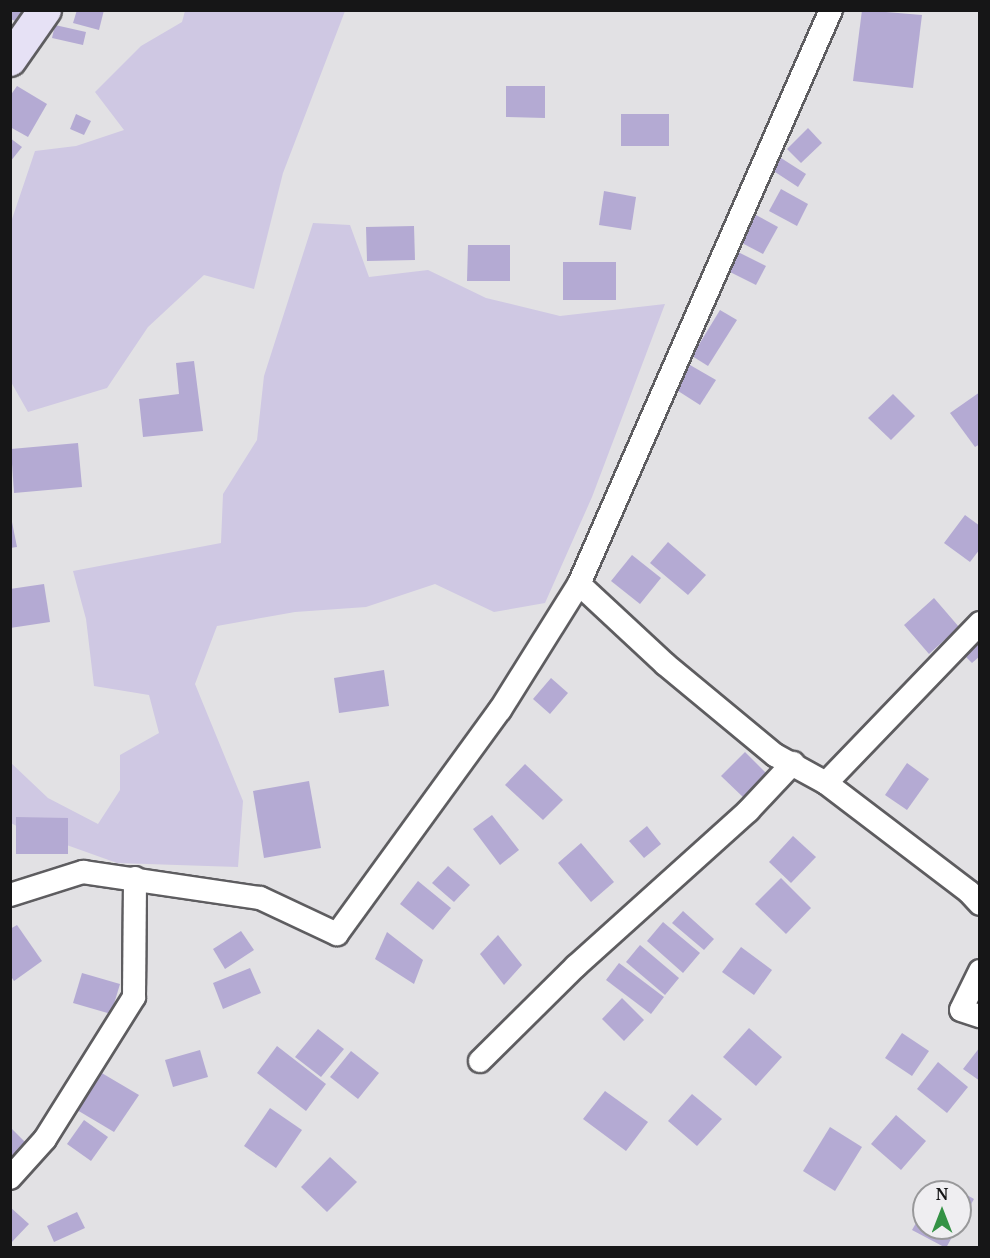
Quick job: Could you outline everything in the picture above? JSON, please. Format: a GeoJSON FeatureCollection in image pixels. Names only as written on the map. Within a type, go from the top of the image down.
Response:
{"type":"FeatureCollection","features":[{"type":"Feature","properties":{"kind":"street"},"geometry":{"type":"LineString","coordinates":[[10,60],[45,10]]}},
{"type":"Feature","properties":{"kind":"street"},"geometry":{"type":"LineString","coordinates":[[10,895],[83,872],[135,878],[260,898],[337,934],[500,710],[579,584],[831,10]]}},
{"type":"Feature","properties":{"kind":"street"},"geometry":{"type":"LineString","coordinates":[[579,584],[665,664],[775,755],[826,783],[969,892],[980,904]]}},
{"type":"Feature","properties":{"kind":"street"},"geometry":{"type":"LineString","coordinates":[[826,783],[980,623]]}},
{"type":"Feature","properties":{"kind":"street"},"geometry":{"type":"LineString","coordinates":[[480,1061],[576,966],[748,812],[793,763]]}},
{"type":"Feature","properties":{"kind":"street"},"geometry":{"type":"LineString","coordinates":[[10,1178],[45,1139],[134,997],[135,878]]}},
{"type":"Feature","properties":{"kind":"street"},"geometry":{"type":"LineString","coordinates":[[980,971],[961,1010],[980,1016]]}},
{"type":"Feature","properties":{"kind":"shaded area"},"geometry":{"type":"Polygon","coordinates":[[[185,11],[345,11],[283,173],[254,289],[204,275],[148,327],[107,388],[28,412],[11,382],[10,225],[35,151],[76,146],[124,130],[95,92],[141,46],[182,22],[185,11]]]}},
{"type":"Feature","properties":{"kind":"shaded area"},"geometry":{"type":"Polygon","coordinates":[[[313,223],[350,225],[369,277],[428,270],[486,298],[560,316],[665,304],[592,497],[545,603],[494,612],[435,584],[366,607],[295,612],[217,626],[195,684],[243,801],[238,867],[117,863],[22,829],[11,823],[10,762],[48,798],[98,824],[120,790],[120,755],[159,733],[149,695],[94,686],[86,619],[73,571],[221,543],[223,494],[257,440],[264,376],[313,223]]]}},
{"type":"Feature","properties":{"kind":"building"},"geometry":{"type":"Polygon","coordinates":[[[10,10],[30,10],[24,24],[10,19],[10,10]]]}},
{"type":"Feature","properties":{"kind":"building"},"geometry":{"type":"Polygon","coordinates":[[[77,10],[104,10],[99,30],[73,23],[77,10]]]}},
{"type":"Feature","properties":{"kind":"building"},"geometry":{"type":"Polygon","coordinates":[[[862,10],[922,15],[913,88],[853,81],[862,10]]]}},
{"type":"Feature","properties":{"kind":"building"},"geometry":{"type":"Polygon","coordinates":[[[55,25],[86,32],[83,45],[52,38],[55,25]]]}},
{"type":"Feature","properties":{"kind":"building"},"geometry":{"type":"Polygon","coordinates":[[[17,86],[47,104],[28,137],[10,127],[10,96],[17,86]]]}},
{"type":"Feature","properties":{"kind":"building"},"geometry":{"type":"Polygon","coordinates":[[[506,86],[545,86],[545,118],[506,117],[506,86]]]}},
{"type":"Feature","properties":{"kind":"building"},"geometry":{"type":"Polygon","coordinates":[[[76,114],[91,121],[84,135],[70,129],[76,114]]]}},
{"type":"Feature","properties":{"kind":"building"},"geometry":{"type":"Polygon","coordinates":[[[621,114],[669,114],[669,146],[621,146],[621,114]]]}},
{"type":"Feature","properties":{"kind":"building"},"geometry":{"type":"Polygon","coordinates":[[[808,128],[822,143],[801,163],[787,149],[808,128]]]}},
{"type":"Feature","properties":{"kind":"building"},"geometry":{"type":"Polygon","coordinates":[[[10,138],[22,147],[10,162],[10,138]]]}},
{"type":"Feature","properties":{"kind":"building"},"geometry":{"type":"Polygon","coordinates":[[[781,158],[806,174],[798,187],[772,170],[781,158]]]}},
{"type":"Feature","properties":{"kind":"building"},"geometry":{"type":"Polygon","coordinates":[[[781,189],[808,204],[797,226],[769,211],[781,189]]]}},
{"type":"Feature","properties":{"kind":"building"},"geometry":{"type":"Polygon","coordinates":[[[604,191],[636,197],[631,230],[599,225],[604,191]]]}},
{"type":"Feature","properties":{"kind":"building"},"geometry":{"type":"Polygon","coordinates":[[[756,215],[778,227],[763,254],[740,242],[756,215]]]}},
{"type":"Feature","properties":{"kind":"building"},"geometry":{"type":"Polygon","coordinates":[[[414,226],[415,260],[367,261],[366,227],[414,226]]]}},
{"type":"Feature","properties":{"kind":"building"},"geometry":{"type":"Polygon","coordinates":[[[468,245],[510,245],[510,281],[467,281],[468,245]]]}},
{"type":"Feature","properties":{"kind":"building"},"geometry":{"type":"Polygon","coordinates":[[[738,252],[766,266],[756,285],[728,271],[738,252]]]}},
{"type":"Feature","properties":{"kind":"building"},"geometry":{"type":"Polygon","coordinates":[[[563,262],[616,262],[616,300],[563,300],[563,262]]]}},
{"type":"Feature","properties":{"kind":"building"},"geometry":{"type":"Polygon","coordinates":[[[720,310],[737,320],[708,366],[692,356],[720,310]]]}},
{"type":"Feature","properties":{"kind":"building"},"geometry":{"type":"Polygon","coordinates":[[[194,361],[203,431],[143,437],[139,399],[179,394],[176,363],[194,361]]]}},
{"type":"Feature","properties":{"kind":"building"},"geometry":{"type":"Polygon","coordinates":[[[690,365],[716,380],[700,405],[675,389],[690,365]]]}},
{"type":"Feature","properties":{"kind":"building"},"geometry":{"type":"Polygon","coordinates":[[[980,392],[980,444],[975,447],[950,413],[980,392]]]}},
{"type":"Feature","properties":{"kind":"building"},"geometry":{"type":"Polygon","coordinates":[[[893,394],[915,416],[891,440],[868,418],[893,394]]]}},
{"type":"Feature","properties":{"kind":"building"},"geometry":{"type":"Polygon","coordinates":[[[78,443],[82,487],[14,493],[11,449],[78,443]]]}},
{"type":"Feature","properties":{"kind":"building"},"geometry":{"type":"Polygon","coordinates":[[[10,512],[17,547],[10,548],[10,512]]]}},
{"type":"Feature","properties":{"kind":"building"},"geometry":{"type":"Polygon","coordinates":[[[965,515],[980,526],[980,549],[970,562],[944,543],[965,515]]]}},
{"type":"Feature","properties":{"kind":"building"},"geometry":{"type":"Polygon","coordinates":[[[668,542],[706,575],[688,595],[650,563],[668,542]]]}},
{"type":"Feature","properties":{"kind":"building"},"geometry":{"type":"Polygon","coordinates":[[[632,555],[661,578],[640,604],[611,581],[632,555]]]}},
{"type":"Feature","properties":{"kind":"building"},"geometry":{"type":"Polygon","coordinates":[[[44,584],[50,622],[10,628],[10,589],[44,584]]]}},
{"type":"Feature","properties":{"kind":"building"},"geometry":{"type":"Polygon","coordinates":[[[934,598],[959,627],[929,654],[904,625],[934,598]]]}},
{"type":"Feature","properties":{"kind":"building"},"geometry":{"type":"Polygon","coordinates":[[[980,631],[980,656],[972,663],[959,650],[980,631]]]}},
{"type":"Feature","properties":{"kind":"building"},"geometry":{"type":"Polygon","coordinates":[[[384,670],[389,706],[339,713],[334,678],[384,670]]]}},
{"type":"Feature","properties":{"kind":"building"},"geometry":{"type":"Polygon","coordinates":[[[551,678],[568,693],[550,714],[533,699],[551,678]]]}},
{"type":"Feature","properties":{"kind":"building"},"geometry":{"type":"Polygon","coordinates":[[[745,752],[767,774],[744,798],[721,776],[745,752]]]}},
{"type":"Feature","properties":{"kind":"building"},"geometry":{"type":"Polygon","coordinates":[[[907,763],[929,779],[907,810],[885,795],[907,763]]]}},
{"type":"Feature","properties":{"kind":"building"},"geometry":{"type":"Polygon","coordinates":[[[525,764],[563,800],[543,820],[505,785],[525,764]]]}},
{"type":"Feature","properties":{"kind":"building"},"geometry":{"type":"Polygon","coordinates":[[[309,781],[321,848],[264,858],[253,791],[309,781]]]}},
{"type":"Feature","properties":{"kind":"building"},"geometry":{"type":"Polygon","coordinates":[[[492,815],[519,850],[500,865],[473,829],[492,815]]]}},
{"type":"Feature","properties":{"kind":"building"},"geometry":{"type":"Polygon","coordinates":[[[16,817],[68,818],[68,854],[16,854],[16,817]]]}},
{"type":"Feature","properties":{"kind":"building"},"geometry":{"type":"Polygon","coordinates":[[[647,826],[661,844],[644,858],[629,841],[647,826]]]}},
{"type":"Feature","properties":{"kind":"building"},"geometry":{"type":"Polygon","coordinates":[[[793,836],[816,857],[791,883],[769,862],[793,836]]]}},
{"type":"Feature","properties":{"kind":"building"},"geometry":{"type":"Polygon","coordinates":[[[581,843],[614,882],[591,902],[558,863],[581,843]]]}},
{"type":"Feature","properties":{"kind":"building"},"geometry":{"type":"Polygon","coordinates":[[[448,866],[470,885],[454,902],[432,883],[448,866]]]}},
{"type":"Feature","properties":{"kind":"building"},"geometry":{"type":"Polygon","coordinates":[[[781,878],[811,908],[786,934],[755,904],[781,878]]]}},
{"type":"Feature","properties":{"kind":"building"},"geometry":{"type":"Polygon","coordinates":[[[418,881],[451,908],[433,930],[400,904],[418,881]]]}},
{"type":"Feature","properties":{"kind":"building"},"geometry":{"type":"Polygon","coordinates":[[[683,911],[714,939],[704,950],[672,923],[683,911]]]}},
{"type":"Feature","properties":{"kind":"building"},"geometry":{"type":"Polygon","coordinates":[[[663,922],[700,953],[683,973],[647,941],[663,922]]]}},
{"type":"Feature","properties":{"kind":"building"},"geometry":{"type":"Polygon","coordinates":[[[17,925],[42,961],[14,981],[10,975],[10,929],[17,925]]]}},
{"type":"Feature","properties":{"kind":"building"},"geometry":{"type":"Polygon","coordinates":[[[241,931],[254,950],[225,969],[213,949],[241,931]]]}},
{"type":"Feature","properties":{"kind":"building"},"geometry":{"type":"Polygon","coordinates":[[[387,932],[423,960],[414,984],[375,959],[387,932]]]}},
{"type":"Feature","properties":{"kind":"building"},"geometry":{"type":"Polygon","coordinates":[[[498,935],[522,965],[504,985],[480,954],[498,935]]]}},
{"type":"Feature","properties":{"kind":"building"},"geometry":{"type":"Polygon","coordinates":[[[640,945],[679,978],[665,995],[626,962],[640,945]]]}},
{"type":"Feature","properties":{"kind":"building"},"geometry":{"type":"Polygon","coordinates":[[[741,947],[772,970],[754,995],[722,972],[741,947]]]}},
{"type":"Feature","properties":{"kind":"building"},"geometry":{"type":"Polygon","coordinates":[[[619,963],[664,997],[651,1014],[606,980],[619,963]]]}},
{"type":"Feature","properties":{"kind":"building"},"geometry":{"type":"Polygon","coordinates":[[[250,968],[261,993],[223,1009],[213,983],[250,968]]]}},
{"type":"Feature","properties":{"kind":"building"},"geometry":{"type":"Polygon","coordinates":[[[82,973],[120,984],[111,1014],[73,1003],[82,973]]]}},
{"type":"Feature","properties":{"kind":"building"},"geometry":{"type":"Polygon","coordinates":[[[622,998],[644,1020],[624,1041],[602,1019],[622,998]]]}},
{"type":"Feature","properties":{"kind":"building"},"geometry":{"type":"Polygon","coordinates":[[[749,1028],[782,1057],[756,1086],[723,1057],[749,1028]]]}},
{"type":"Feature","properties":{"kind":"building"},"geometry":{"type":"Polygon","coordinates":[[[318,1029],[344,1049],[321,1077],[295,1057],[318,1029]]]}},
{"type":"Feature","properties":{"kind":"building"},"geometry":{"type":"Polygon","coordinates":[[[902,1033],[929,1051],[912,1076],[885,1058],[902,1033]]]}},
{"type":"Feature","properties":{"kind":"building"},"geometry":{"type":"Polygon","coordinates":[[[277,1046],[326,1084],[306,1111],[257,1073],[277,1046]]]}},
{"type":"Feature","properties":{"kind":"building"},"geometry":{"type":"Polygon","coordinates":[[[980,1047],[980,1081],[963,1069],[980,1047]]]}},
{"type":"Feature","properties":{"kind":"building"},"geometry":{"type":"Polygon","coordinates":[[[200,1050],[208,1077],[173,1087],[165,1060],[200,1050]]]}},
{"type":"Feature","properties":{"kind":"building"},"geometry":{"type":"Polygon","coordinates":[[[351,1051],[379,1073],[358,1099],[330,1077],[351,1051]]]}},
{"type":"Feature","properties":{"kind":"building"},"geometry":{"type":"Polygon","coordinates":[[[938,1062],[968,1087],[947,1113],[917,1089],[938,1062]]]}},
{"type":"Feature","properties":{"kind":"building"},"geometry":{"type":"Polygon","coordinates":[[[100,1072],[139,1095],[114,1132],[77,1110],[100,1072]]]}},
{"type":"Feature","properties":{"kind":"building"},"geometry":{"type":"Polygon","coordinates":[[[605,1091],[648,1122],[626,1151],[583,1119],[605,1091]]]}},
{"type":"Feature","properties":{"kind":"building"},"geometry":{"type":"Polygon","coordinates":[[[692,1094],[722,1119],[697,1146],[668,1121],[692,1094]]]}},
{"type":"Feature","properties":{"kind":"building"},"geometry":{"type":"Polygon","coordinates":[[[270,1108],[302,1130],[276,1168],[244,1146],[270,1108]]]}},
{"type":"Feature","properties":{"kind":"building"},"geometry":{"type":"Polygon","coordinates":[[[896,1115],[926,1141],[901,1170],[871,1144],[896,1115]]]}},
{"type":"Feature","properties":{"kind":"building"},"geometry":{"type":"Polygon","coordinates":[[[84,1120],[108,1137],[91,1161],[67,1144],[84,1120]]]}},
{"type":"Feature","properties":{"kind":"building"},"geometry":{"type":"Polygon","coordinates":[[[10,1127],[31,1148],[10,1168],[10,1127]]]}},
{"type":"Feature","properties":{"kind":"building"},"geometry":{"type":"Polygon","coordinates":[[[830,1127],[862,1147],[835,1191],[803,1171],[830,1127]]]}},
{"type":"Feature","properties":{"kind":"building"},"geometry":{"type":"Polygon","coordinates":[[[330,1157],[357,1182],[327,1212],[301,1187],[330,1157]]]}},
{"type":"Feature","properties":{"kind":"building"},"geometry":{"type":"Polygon","coordinates":[[[10,1207],[29,1224],[10,1244],[10,1207]]]}},
{"type":"Feature","properties":{"kind":"building"},"geometry":{"type":"Polygon","coordinates":[[[77,1212],[85,1228],[54,1242],[47,1226],[77,1212]]]}},
{"type":"Feature","properties":{"kind":"building"},"geometry":{"type":"Polygon","coordinates":[[[931,1240],[950,1240],[946,1248],[931,1240]]]}}]}
